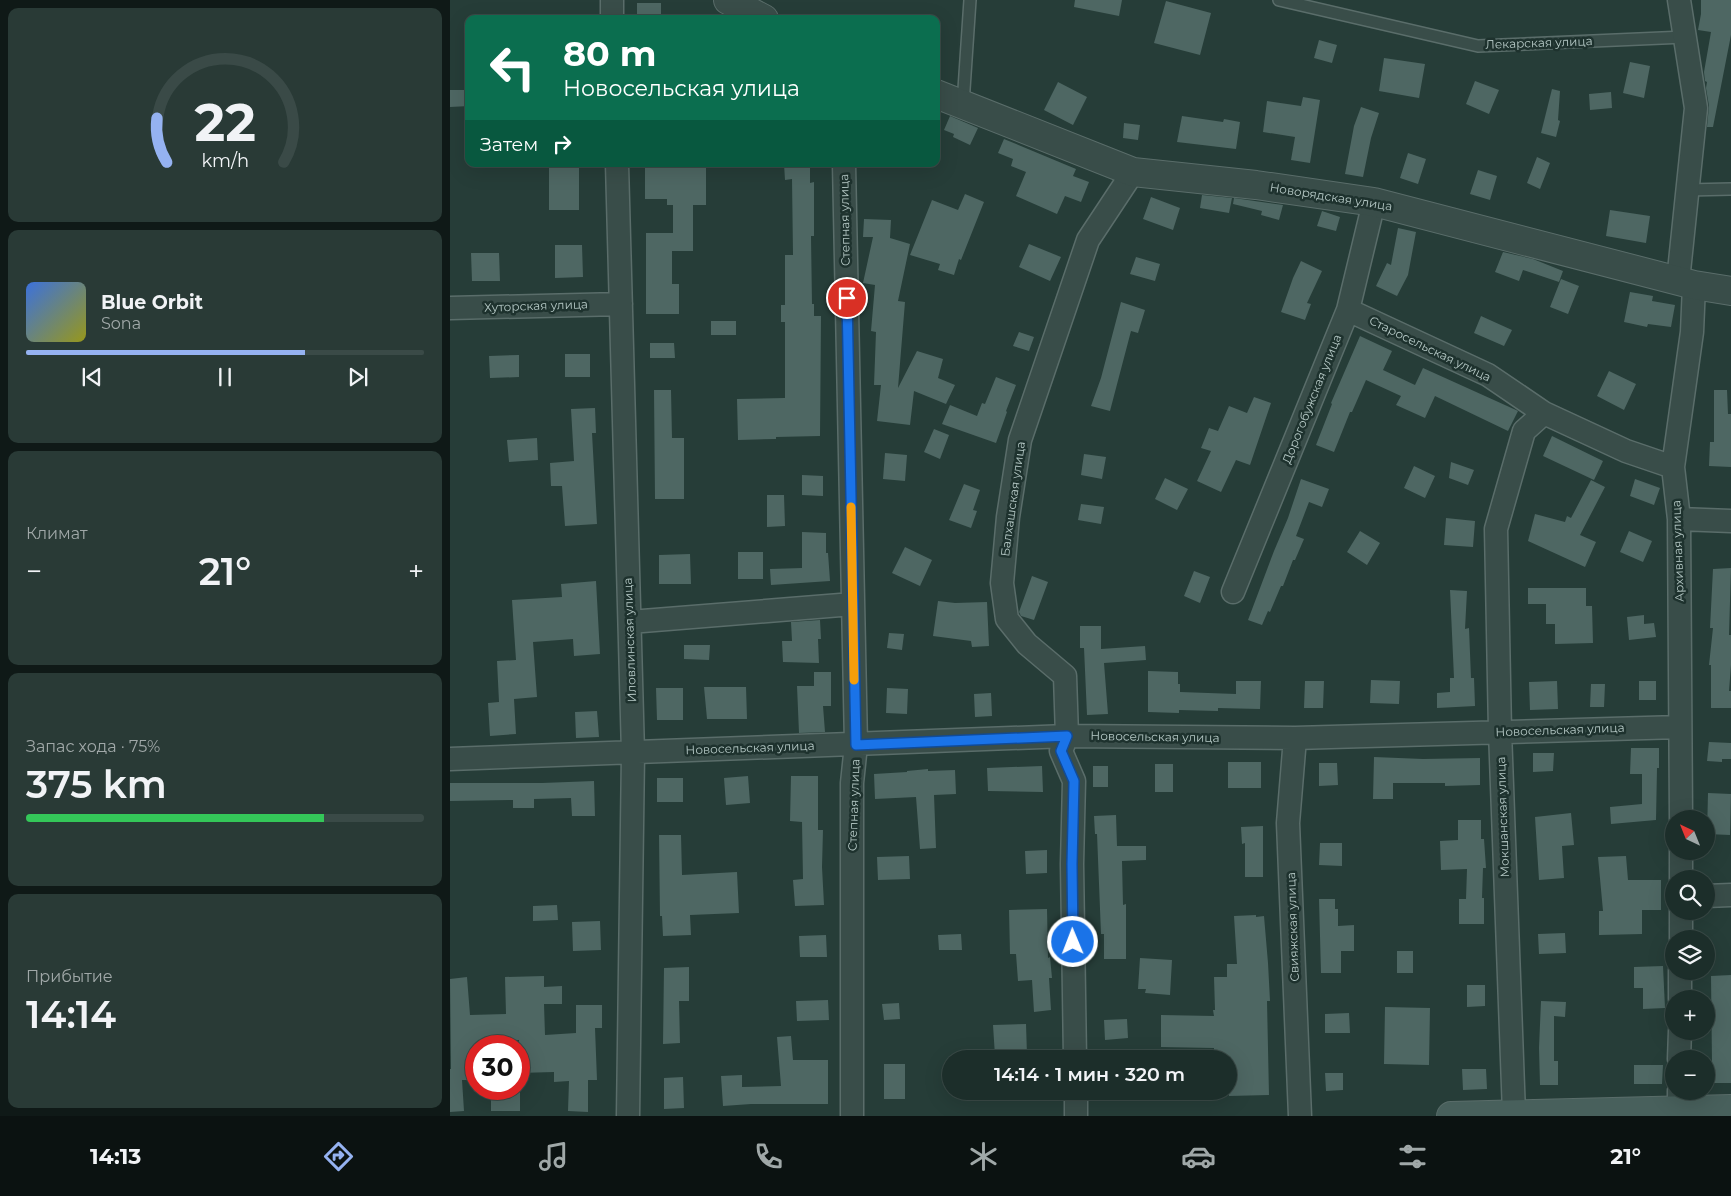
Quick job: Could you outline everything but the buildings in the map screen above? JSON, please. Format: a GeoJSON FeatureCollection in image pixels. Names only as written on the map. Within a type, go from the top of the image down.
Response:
{"type":"FeatureCollection","features":[{"type":"Feature","properties":{"kind":"main road"},"geometry":{"type":"LineString","coordinates":[[1451,1116],[1679,1106],[1731,1109]]}},
{"type":"Feature","properties":{"kind":"street"},"geometry":{"type":"LineString","coordinates":[[612,0],[612,15]]}},
{"type":"Feature","properties":{"kind":"street"},"geometry":{"type":"LineString","coordinates":[[728,0],[756,15]]}},
{"type":"Feature","properties":{"kind":"street","name":"Архивная улица"},"geometry":{"type":"LineString","coordinates":[[1679,0],[1696,108],[1687,190],[1686,283],[1692,332],[1673,467],[1679,519],[1681,810]]}},
{"type":"Feature","properties":{"kind":"street","name":"Новорядская улица"},"geometry":{"type":"LineString","coordinates":[[940,95],[1133,172],[1256,185],[1374,202],[1686,283],[1731,291]]}},
{"type":"Feature","properties":{"kind":"street","name":"Иловлинская улица"},"geometry":{"type":"LineString","coordinates":[[617,167],[633,752],[628,1116]]}},
{"type":"Feature","properties":{"kind":"street","name":"Степная улица"},"geometry":{"type":"LineString","coordinates":[[844,167],[856,745],[852,783],[852,1116]]}},
{"type":"Feature","properties":{"kind":"street","name":"Балхашская улица"},"geometry":{"type":"LineString","coordinates":[[1075,1050],[1072,864],[1074,781],[1061,751],[1067,736],[1065,676],[1027,644],[1007,619],[1002,584],[1008,517],[1020,440],[1088,240],[1133,172]]}},
{"type":"Feature","properties":{"kind":"street","name":"Дорогобужская улица"},"geometry":{"type":"LineString","coordinates":[[1234,592],[1348,310],[1374,202]]}},
{"type":"Feature","properties":{"kind":"street","name":"Хуторская улица"},"geometry":{"type":"LineString","coordinates":[[450,308],[621,304]]}},
{"type":"Feature","properties":{"kind":"street","name":"Старосельская улица"},"geometry":{"type":"LineString","coordinates":[[1348,310],[1488,375],[1544,413],[1626,451],[1673,467]]}},
{"type":"Feature","properties":{"kind":"street","name":"Мокшанская улица"},"geometry":{"type":"LineString","coordinates":[[1514,1114],[1500,731],[1496,529],[1524,431],[1544,413]]}},
{"type":"Feature","properties":{"kind":"street"},"geometry":{"type":"LineString","coordinates":[[1679,519],[1731,520]]}},
{"type":"Feature","properties":{"kind":"street"},"geometry":{"type":"LineString","coordinates":[[630,622],[853,604]]}},
{"type":"Feature","properties":{"kind":"street","name":"Новосельская улица"},"geometry":{"type":"LineString","coordinates":[[450,759],[1067,736],[1295,738],[1680,726]]}},
{"type":"Feature","properties":{"kind":"street","name":"Свияжская улица"},"geometry":{"type":"LineString","coordinates":[[1295,738],[1288,823],[1300,1116]]}},
{"type":"Feature","properties":{"kind":"street"},"geometry":{"type":"LineString","coordinates":[[1715,896],[1731,895]]}},
{"type":"Feature","properties":{"kind":"street"},"geometry":{"type":"LineString","coordinates":[[1076,1100],[1076,1116]]}},
{"type":"Feature","properties":{"kind":"lane"},"geometry":{"type":"LineString","coordinates":[[963,104],[970,0]]}},
{"type":"Feature","properties":{"kind":"lane","name":"Лекарская улица"},"geometry":{"type":"LineString","coordinates":[[1279,0],[1478,46],[1685,37]]}},
{"type":"Feature","properties":{"kind":"lane"},"geometry":{"type":"LineString","coordinates":[[1687,190],[1731,189]]}},
{"type":"Feature","properties":{"kind":"slow traffic"},"geometry":{"type":"LineString","coordinates":[[851,507],[854,680]]}},
{"type":"Feature","properties":{"kind":"route"},"geometry":{"type":"LineString","coordinates":[[847,298],[856,745],[1067,736],[1061,751],[1074,781],[1073,942]]}}]}
